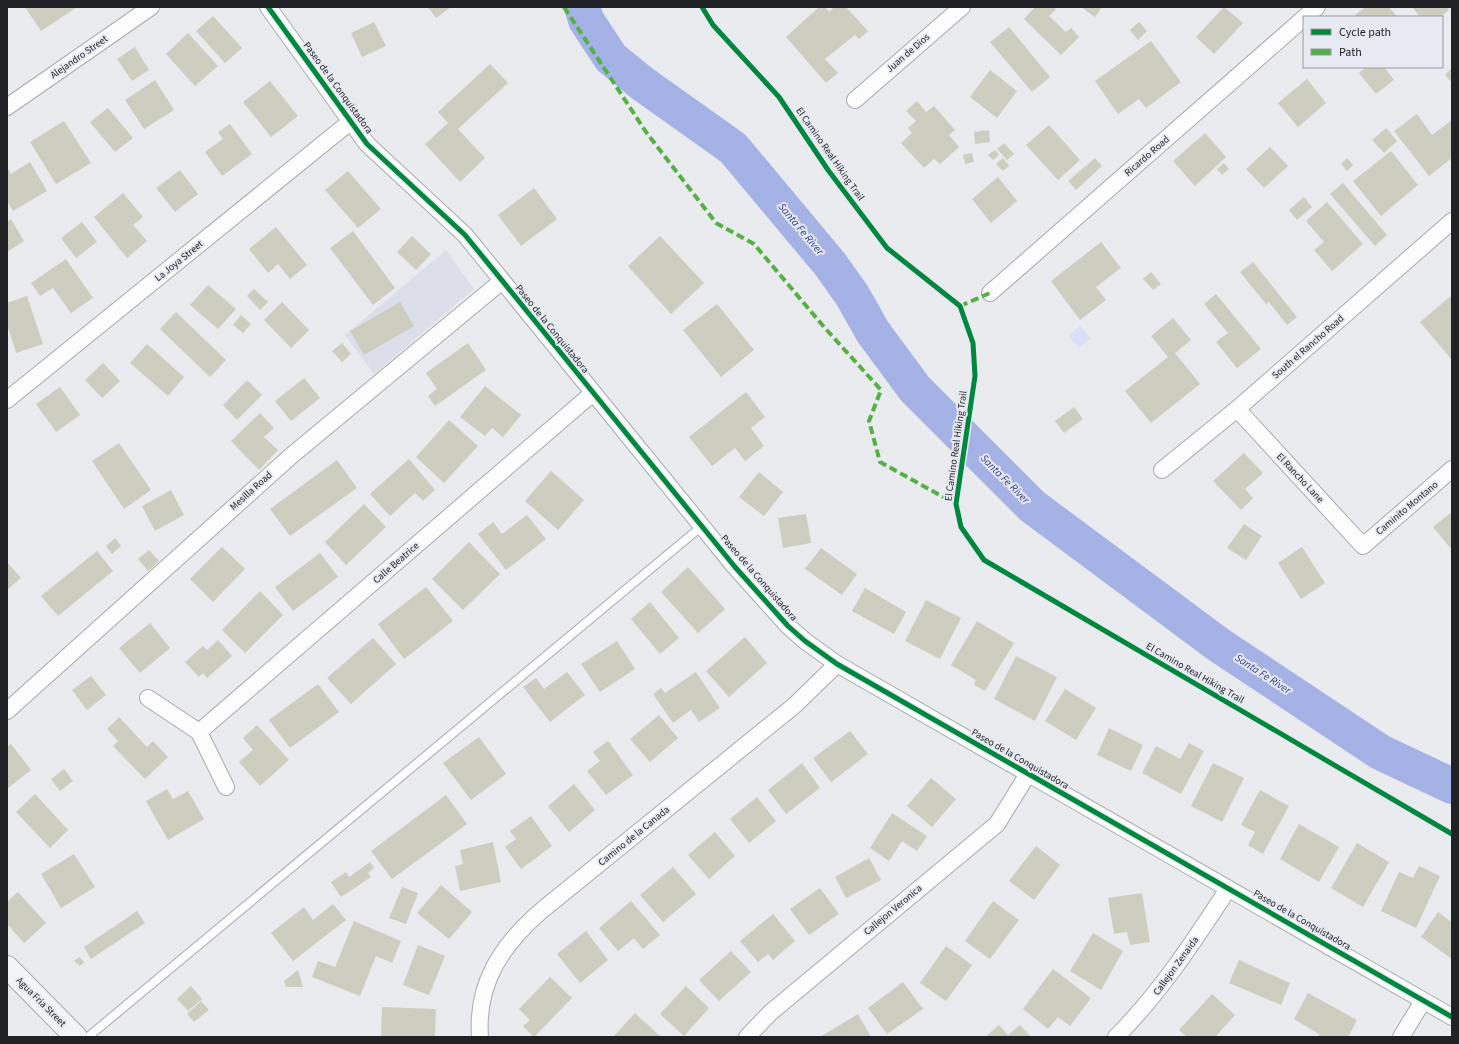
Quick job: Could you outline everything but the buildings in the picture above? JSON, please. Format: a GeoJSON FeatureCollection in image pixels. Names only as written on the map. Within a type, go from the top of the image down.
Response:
{"type":"FeatureCollection","features":[{"type":"Feature","properties":{"kind":"street","name":"Alejandro Street"},"geometry":{"type":"LineString","coordinates":[[7,107],[151,7]]}},
{"type":"Feature","properties":{"kind":"street","name":"Paseo de la Conquistadora"},"geometry":{"type":"LineString","coordinates":[[268,7],[350,122],[372,149],[465,235],[702,526],[788,626],[805,642],[837,664],[1452,1017]]}},
{"type":"Feature","properties":{"kind":"street","name":"Juan de Dios"},"geometry":{"type":"LineString","coordinates":[[855,100],[962,7]]}},
{"type":"Feature","properties":{"kind":"street","name":"Ricardo Road"},"geometry":{"type":"LineString","coordinates":[[1307,16],[1317,7]]}},
{"type":"Feature","properties":{"kind":"street","name":"Ricardo Road"},"geometry":{"type":"LineString","coordinates":[[990,293],[1303,20]]}},
{"type":"Feature","properties":{"kind":"street","name":"La Joya Street"},"geometry":{"type":"LineString","coordinates":[[7,400],[350,122]]}},
{"type":"Feature","properties":{"kind":"street","name":"South el Rancho Road"},"geometry":{"type":"LineString","coordinates":[[1162,470],[1237,409],[1452,221]]}},
{"type":"Feature","properties":{"kind":"street","name":"Mesilla Road"},"geometry":{"type":"LineString","coordinates":[[7,711],[290,456],[502,281]]}},
{"type":"Feature","properties":{"kind":"street","name":"Calle Beatrice"},"geometry":{"type":"LineString","coordinates":[[199,732],[593,393]]}},
{"type":"Feature","properties":{"kind":"street","name":"El Rancho Lane"},"geometry":{"type":"LineString","coordinates":[[1237,409],[1363,546]]}},
{"type":"Feature","properties":{"kind":"street","name":"Caminito Montano"},"geometry":{"type":"LineString","coordinates":[[1363,546],[1452,470]]}},
{"type":"Feature","properties":{"kind":"street","name":"Camino de la Canada"},"geometry":{"type":"LineString","coordinates":[[480,1037],[480,1010],[485,990],[497,960],[512,939],[541,912],[795,705],[837,664]]}},
{"type":"Feature","properties":{"kind":"street"},"geometry":{"type":"LineString","coordinates":[[148,698],[199,732],[226,787]]}},
{"type":"Feature","properties":{"kind":"street","name":"Callejon Veronica"},"geometry":{"type":"LineString","coordinates":[[747,1037],[770,1013],[997,824],[1028,774]]}},
{"type":"Feature","properties":{"kind":"street","name":"Callejon Zenaida"},"geometry":{"type":"LineString","coordinates":[[1116,1037],[1149,1002],[1179,963],[1228,889]]}},
{"type":"Feature","properties":{"kind":"street","name":"Agua Fria Street"},"geometry":{"type":"LineString","coordinates":[[7,967],[76,1037]]}},
{"type":"Feature","properties":{"kind":"street"},"geometry":{"type":"LineString","coordinates":[[1401,1037],[1423,1001]]}},
{"type":"Feature","properties":{"kind":"lane"},"geometry":{"type":"LineString","coordinates":[[88,1037],[702,526]]}},
{"type":"Feature","properties":{"kind":"shaded area"},"geometry":{"type":"Polygon","coordinates":[[[446,250],[474,289],[374,374],[345,335],[446,250]]]}},
{"type":"Feature","properties":{"kind":"shaded area"},"geometry":{"type":"Polygon","coordinates":[[[1080,326],[1091,338],[1079,348],[1068,336],[1080,326]]]}},
{"type":"Feature","properties":{"kind":"waterway","name":"Santa Fe River"},"geometry":{"type":"LineString","coordinates":[[582,7],[586,20],[611,58],[643,84],[733,148],[830,264],[852,295],[873,332],[915,389],[1032,506],[1219,645],[1380,752],[1452,786]]}},
{"type":"Feature","properties":{"kind":"marked path"},"geometry":{"type":"LineString","coordinates":[[564,7],[646,132],[716,223],[754,244],[824,327],[881,390],[869,421],[880,462],[956,504]]}},
{"type":"Feature","properties":{"kind":"marked path"},"geometry":{"type":"LineString","coordinates":[[960,306],[990,293]]}},
{"type":"Feature","properties":{"kind":"cycle path"},"geometry":{"type":"LineString","coordinates":[[268,7],[367,144],[465,235],[735,567],[788,626],[805,641],[837,664],[1452,1017]]}},
{"type":"Feature","properties":{"kind":"cycle path","name":"El Camino Real Hiking Trail"},"geometry":{"type":"LineString","coordinates":[[702,7],[713,25],[779,97],[828,170],[887,248],[960,306],[973,343],[975,376],[956,504],[961,527],[984,560],[1452,834]]}}]}
